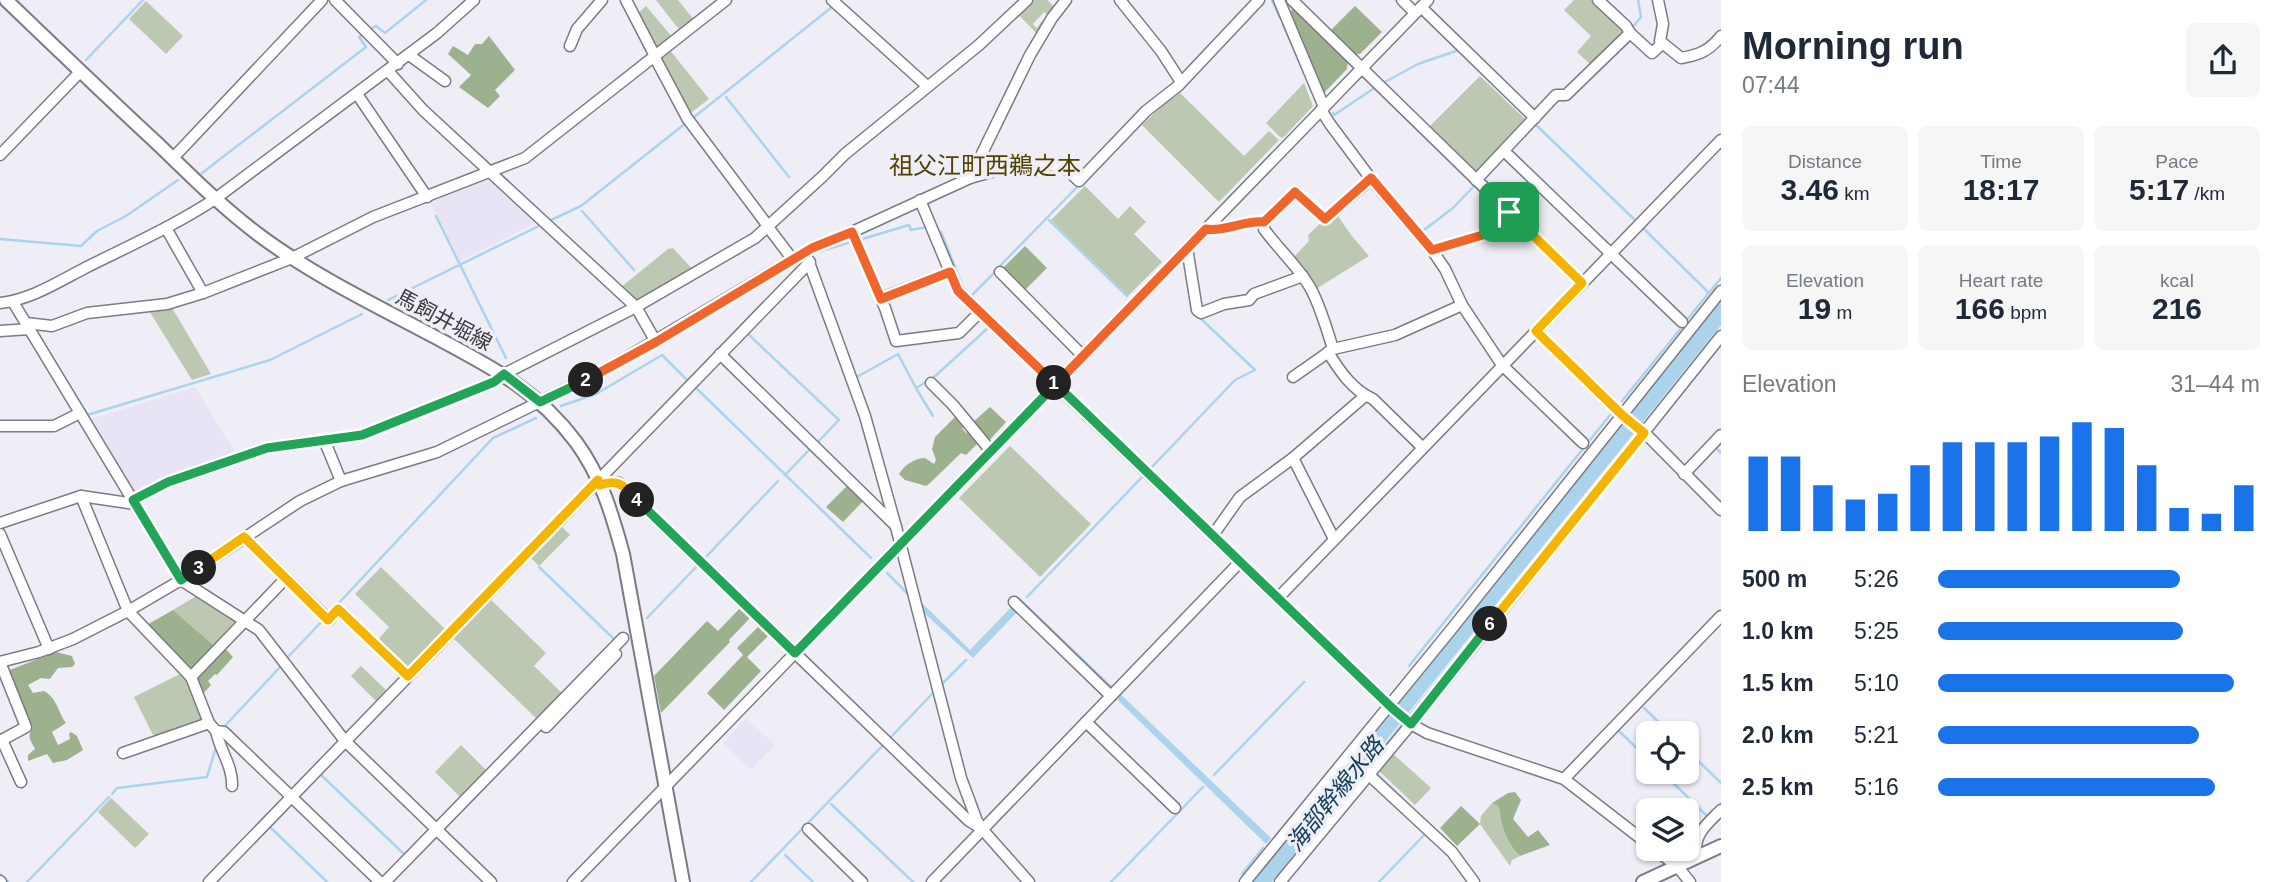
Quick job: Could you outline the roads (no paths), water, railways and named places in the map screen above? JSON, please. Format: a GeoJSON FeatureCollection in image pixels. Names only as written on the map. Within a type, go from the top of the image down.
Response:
{"type":"FeatureCollection","features":[{"type":"Feature","properties":{"kind":"main road","name":"馬飼井堀線"},"geometry":{"type":"LineString","coordinates":[[6,0],[215,199],[258,234],[292,258],[504,374],[540,402],[577,443],[610,506],[623,554],[631,637],[683,882]]}},
{"type":"Feature","properties":{"kind":"main road"},"geometry":{"type":"LineString","coordinates":[[1699,856],[1721,846]]}},
{"type":"Feature","properties":{"kind":"main road"},"geometry":{"type":"LineString","coordinates":[[1643,882],[1688,861]]}},
{"type":"Feature","properties":{"kind":"street"},"geometry":{"type":"LineString","coordinates":[[173,158],[322,0]]}},
{"type":"Feature","properties":{"kind":"street"},"geometry":{"type":"LineString","coordinates":[[335,0],[398,64]]}},
{"type":"Feature","properties":{"kind":"street"},"geometry":{"type":"LineString","coordinates":[[570,46],[577,29],[603,0]]}},
{"type":"Feature","properties":{"kind":"street"},"geometry":{"type":"LineString","coordinates":[[626,0],[687,118],[793,260]]}},
{"type":"Feature","properties":{"kind":"street"},"geometry":{"type":"LineString","coordinates":[[0,331],[28,326],[52,326],[86,313],[167,304],[203,293],[292,258],[373,217],[525,158],[726,0]]}},
{"type":"Feature","properties":{"kind":"street"},"geometry":{"type":"LineString","coordinates":[[832,0],[927,86]]}},
{"type":"Feature","properties":{"kind":"street"},"geometry":{"type":"LineString","coordinates":[[0,523],[81,496],[134,502],[168,482],[267,448],[362,435],[494,382],[504,374],[636,307],[755,238],[845,153],[979,45],[1027,0]]}},
{"type":"Feature","properties":{"kind":"street"},"geometry":{"type":"LineString","coordinates":[[970,178],[1030,55],[1066,0]]}},
{"type":"Feature","properties":{"kind":"street"},"geometry":{"type":"LineString","coordinates":[[1120,0],[1161,51],[1181,82]]}},
{"type":"Feature","properties":{"kind":"street"},"geometry":{"type":"LineString","coordinates":[[209,882],[599,483],[608,469],[720,354],[807,258],[812,248],[970,178],[1013,166],[1041,164],[1064,167],[1079,181],[1146,111],[1181,82],[1259,0]]}},
{"type":"Feature","properties":{"kind":"street"},"geometry":{"type":"LineString","coordinates":[[1279,0],[1330,124],[1371,178],[1432,250],[1462,305],[1502,365],[1583,443]]}},
{"type":"Feature","properties":{"kind":"street"},"geometry":{"type":"LineString","coordinates":[[1292,0],[1582,283]]}},
{"type":"Feature","properties":{"kind":"street"},"geometry":{"type":"LineString","coordinates":[[1402,0],[1421,7],[1535,118]]}},
{"type":"Feature","properties":{"kind":"street"},"geometry":{"type":"LineString","coordinates":[[1598,0],[1652,53],[1662,44]]}},
{"type":"Feature","properties":{"kind":"street"},"geometry":{"type":"LineString","coordinates":[[1658,0],[1663,24],[1660,41],[1681,58],[1699,55],[1712,47],[1721,36]]}},
{"type":"Feature","properties":{"kind":"street"},"geometry":{"type":"LineString","coordinates":[[0,303],[13,302],[47,288],[166,228],[215,199],[398,64],[468,2]]}},
{"type":"Feature","properties":{"kind":"street"},"geometry":{"type":"LineString","coordinates":[[573,882],[1421,7]]}},
{"type":"Feature","properties":{"kind":"street"},"geometry":{"type":"LineString","coordinates":[[1476,180],[1556,95],[1566,95],[1630,33]]}},
{"type":"Feature","properties":{"kind":"street"},"geometry":{"type":"LineString","coordinates":[[409,55],[445,81]]}},
{"type":"Feature","properties":{"kind":"street"},"geometry":{"type":"LineString","coordinates":[[388,71],[423,110],[636,307],[656,342]]}},
{"type":"Feature","properties":{"kind":"street"},"geometry":{"type":"LineString","coordinates":[[0,155],[80,72]]}},
{"type":"Feature","properties":{"kind":"street"},"geometry":{"type":"LineString","coordinates":[[357,94],[427,197]]}},
{"type":"Feature","properties":{"kind":"street"},"geometry":{"type":"LineString","coordinates":[[1278,598],[1721,140]]}},
{"type":"Feature","properties":{"kind":"street"},"geometry":{"type":"LineString","coordinates":[[1504,151],[1682,322]]}},
{"type":"Feature","properties":{"kind":"street"},"geometry":{"type":"LineString","coordinates":[[1371,178],[1325,219],[1295,192],[1264,222],[1264,229],[1312,291],[1331,350],[1342,374],[1365,396],[1373,399],[1422,447]]}},
{"type":"Feature","properties":{"kind":"street"},"geometry":{"type":"LineString","coordinates":[[919,200],[958,291],[1410,723],[1427,733],[1564,779],[1636,835]]}},
{"type":"Feature","properties":{"kind":"street"},"geometry":{"type":"LineString","coordinates":[[1432,250],[1486,234],[1509,212]]}},
{"type":"Feature","properties":{"kind":"street"},"geometry":{"type":"LineString","coordinates":[[1206,229],[1216,230],[1251,220],[1264,222]]}},
{"type":"Feature","properties":{"kind":"street"},"geometry":{"type":"LineString","coordinates":[[166,228],[203,293]]}},
{"type":"Feature","properties":{"kind":"street"},"geometry":{"type":"LineString","coordinates":[[852,232],[896,341],[959,333],[980,312]]}},
{"type":"Feature","properties":{"kind":"street"},"geometry":{"type":"LineString","coordinates":[[1187,248],[1197,310],[1201,313],[1224,304],[1249,300],[1254,294],[1303,276]]}},
{"type":"Feature","properties":{"kind":"street"},"geometry":{"type":"LineString","coordinates":[[21,782],[2,738],[26,727],[0,662],[49,649],[73,639],[181,580],[300,500],[341,481],[436,452],[605,370],[793,260],[807,258]]}},
{"type":"Feature","properties":{"kind":"street"},"geometry":{"type":"LineString","coordinates":[[807,258],[865,416],[961,778],[982,829],[1029,882]]}},
{"type":"Feature","properties":{"kind":"street"},"geometry":{"type":"LineString","coordinates":[[881,299],[950,272]]}},
{"type":"Feature","properties":{"kind":"street"},"geometry":{"type":"LineString","coordinates":[[999,272],[1083,356]]}},
{"type":"Feature","properties":{"kind":"street"},"geometry":{"type":"LineString","coordinates":[[1245,882],[1391,706],[1721,291]]}},
{"type":"Feature","properties":{"kind":"street"},"geometry":{"type":"LineString","coordinates":[[13,302],[181,580],[259,630],[345,741],[491,882]]}},
{"type":"Feature","properties":{"kind":"street"},"geometry":{"type":"LineString","coordinates":[[1293,377],[1331,350],[1395,335],[1462,305]]}},
{"type":"Feature","properties":{"kind":"street"},"geometry":{"type":"LineString","coordinates":[[1536,331],[1721,510]]}},
{"type":"Feature","properties":{"kind":"street"},"geometry":{"type":"LineString","coordinates":[[1280,882],[1721,336]]}},
{"type":"Feature","properties":{"kind":"street"},"geometry":{"type":"LineString","coordinates":[[720,354],[896,527]]}},
{"type":"Feature","properties":{"kind":"street"},"geometry":{"type":"LineString","coordinates":[[931,383],[991,451]]}},
{"type":"Feature","properties":{"kind":"street"},"geometry":{"type":"LineString","coordinates":[[1213,535],[1240,497],[1293,458],[1365,396]]}},
{"type":"Feature","properties":{"kind":"street"},"geometry":{"type":"LineString","coordinates":[[0,426],[54,426],[80,413]]}},
{"type":"Feature","properties":{"kind":"street"},"geometry":{"type":"LineString","coordinates":[[1684,474],[1721,435]]}},
{"type":"Feature","properties":{"kind":"street"},"geometry":{"type":"LineString","coordinates":[[325,442],[341,481]]}},
{"type":"Feature","properties":{"kind":"street"},"geometry":{"type":"LineString","coordinates":[[1293,458],[1334,539]]}},
{"type":"Feature","properties":{"kind":"street"},"geometry":{"type":"LineString","coordinates":[[608,469],[619,479],[619,483],[969,821],[982,829]]}},
{"type":"Feature","properties":{"kind":"street"},"geometry":{"type":"LineString","coordinates":[[599,483],[619,483]]}},
{"type":"Feature","properties":{"kind":"street"},"geometry":{"type":"LineString","coordinates":[[81,496],[128,611],[191,677],[232,769],[232,786]]}},
{"type":"Feature","properties":{"kind":"street"},"geometry":{"type":"LineString","coordinates":[[0,534],[49,649]]}},
{"type":"Feature","properties":{"kind":"street"},"geometry":{"type":"LineString","coordinates":[[244,537],[328,620],[338,609],[408,676]]}},
{"type":"Feature","properties":{"kind":"street"},"geometry":{"type":"LineString","coordinates":[[932,882],[1240,562]]}},
{"type":"Feature","properties":{"kind":"street"},"geometry":{"type":"LineString","coordinates":[[191,677],[286,578]]}},
{"type":"Feature","properties":{"kind":"street"},"geometry":{"type":"LineString","coordinates":[[1017,605],[1114,693]]}},
{"type":"Feature","properties":{"kind":"street"},"geometry":{"type":"LineString","coordinates":[[1564,779],[1721,616]]}},
{"type":"Feature","properties":{"kind":"street"},"geometry":{"type":"LineString","coordinates":[[546,727],[631,637]]}},
{"type":"Feature","properties":{"kind":"street"},"geometry":{"type":"LineString","coordinates":[[123,753],[212,727],[224,732],[383,882],[623,638],[631,637]]}},
{"type":"Feature","properties":{"kind":"street"},"geometry":{"type":"LineString","coordinates":[[1086,722],[1175,808]]}},
{"type":"Feature","properties":{"kind":"street"},"geometry":{"type":"LineString","coordinates":[[1369,775],[1451,852],[1474,882]]}},
{"type":"Feature","properties":{"kind":"street"},"geometry":{"type":"LineString","coordinates":[[1699,833],[1721,810]]}},
{"type":"Feature","properties":{"kind":"street"},"geometry":{"type":"LineString","coordinates":[[808,829],[862,882]]}},
{"type":"Feature","properties":{"kind":"street"},"geometry":{"type":"LineString","coordinates":[[1670,861],[1690,882]]}},
{"type":"Feature","properties":{"kind":"water","name":"海部幹線水路"},"geometry":{"type":"Polygon","coordinates":[[[1721,301],[1721,325],[1272,882],[1252,882],[1422,675],[1721,301]]]}},
{"type":"Feature","properties":{"kind":"water"},"geometry":{"type":"Polygon","coordinates":[[[1020,598],[1271,838],[1266,844],[1022,607],[973,658],[921,610],[923,604],[970,650],[1020,598]]]}},
{"type":"Feature","properties":{"kind":"waterway"},"geometry":{"type":"LineString","coordinates":[[86,60],[143,0]]}},
{"type":"Feature","properties":{"kind":"waterway"},"geometry":{"type":"LineString","coordinates":[[372,28],[376,26],[385,33],[426,0]]}},
{"type":"Feature","properties":{"kind":"waterway"},"geometry":{"type":"LineString","coordinates":[[1272,0],[1280,18]]}},
{"type":"Feature","properties":{"kind":"waterway"},"geometry":{"type":"LineString","coordinates":[[1632,28],[1641,17],[1638,0]]}},
{"type":"Feature","properties":{"kind":"waterway"},"geometry":{"type":"LineString","coordinates":[[693,118],[832,7]]}},
{"type":"Feature","properties":{"kind":"waterway"},"geometry":{"type":"LineString","coordinates":[[1283,25],[1305,74]]}},
{"type":"Feature","properties":{"kind":"waterway"},"geometry":{"type":"LineString","coordinates":[[202,173],[366,47],[359,37],[362,35]]}},
{"type":"Feature","properties":{"kind":"waterway"},"geometry":{"type":"LineString","coordinates":[[1383,83],[1418,64],[1459,50]]}},
{"type":"Feature","properties":{"kind":"waterway"},"geometry":{"type":"LineString","coordinates":[[1333,113],[1334,115],[1376,87]]}},
{"type":"Feature","properties":{"kind":"waterway"},"geometry":{"type":"LineString","coordinates":[[726,97],[789,177]]}},
{"type":"Feature","properties":{"kind":"waterway"},"geometry":{"type":"LineString","coordinates":[[549,221],[581,206],[686,123]]}},
{"type":"Feature","properties":{"kind":"waterway"},"geometry":{"type":"LineString","coordinates":[[1534,123],[1637,222]]}},
{"type":"Feature","properties":{"kind":"waterway"},"geometry":{"type":"LineString","coordinates":[[0,239],[81,246],[97,231],[126,216],[178,180]]}},
{"type":"Feature","properties":{"kind":"waterway"},"geometry":{"type":"LineString","coordinates":[[1486,181],[1582,277]]}},
{"type":"Feature","properties":{"kind":"waterway"},"geometry":{"type":"LineString","coordinates":[[999,267],[1080,184]]}},
{"type":"Feature","properties":{"kind":"waterway"},"geometry":{"type":"LineString","coordinates":[[1424,230],[1453,208],[1475,185]]}},
{"type":"Feature","properties":{"kind":"waterway"},"geometry":{"type":"LineString","coordinates":[[582,211],[634,270]]}},
{"type":"Feature","properties":{"kind":"waterway"},"geometry":{"type":"LineString","coordinates":[[436,216],[506,358]]}},
{"type":"Feature","properties":{"kind":"waterway"},"geometry":{"type":"LineString","coordinates":[[1049,220],[1127,296]]}},
{"type":"Feature","properties":{"kind":"waterway"},"geometry":{"type":"LineString","coordinates":[[388,300],[541,225]]}},
{"type":"Feature","properties":{"kind":"waterway"},"geometry":{"type":"LineString","coordinates":[[859,240],[909,225],[911,230],[927,227]]}},
{"type":"Feature","properties":{"kind":"waterway"},"geometry":{"type":"LineString","coordinates":[[1643,228],[1709,293]]}},
{"type":"Feature","properties":{"kind":"waterway"},"geometry":{"type":"LineString","coordinates":[[941,232],[967,292]]}},
{"type":"Feature","properties":{"kind":"waterway"},"geometry":{"type":"LineString","coordinates":[[817,252],[855,241]]}},
{"type":"Feature","properties":{"kind":"waterway"},"geometry":{"type":"LineString","coordinates":[[995,272],[971,296],[996,320]]}},
{"type":"Feature","properties":{"kind":"waterway"},"geometry":{"type":"LineString","coordinates":[[1686,321],[1721,278]]}},
{"type":"Feature","properties":{"kind":"waterway"},"geometry":{"type":"LineString","coordinates":[[87,415],[270,360],[362,314]]}},
{"type":"Feature","properties":{"kind":"waterway"},"geometry":{"type":"LineString","coordinates":[[1150,469],[1235,380],[1255,370],[1198,316]]}},
{"type":"Feature","properties":{"kind":"waterway"},"geometry":{"type":"LineString","coordinates":[[855,378],[898,354],[916,388],[933,378],[989,327]]}},
{"type":"Feature","properties":{"kind":"waterway"},"geometry":{"type":"LineString","coordinates":[[1622,401],[1682,327]]}},
{"type":"Feature","properties":{"kind":"waterway"},"geometry":{"type":"LineString","coordinates":[[747,333],[839,420]]}},
{"type":"Feature","properties":{"kind":"waterway"},"geometry":{"type":"LineString","coordinates":[[561,406],[596,394],[662,355],[688,381]]}},
{"type":"Feature","properties":{"kind":"waterway"},"geometry":{"type":"LineString","coordinates":[[694,386],[871,558]]}},
{"type":"Feature","properties":{"kind":"waterway"},"geometry":{"type":"LineString","coordinates":[[1642,427],[1673,388]]}},
{"type":"Feature","properties":{"kind":"waterway"},"geometry":{"type":"LineString","coordinates":[[917,390],[933,416]]}},
{"type":"Feature","properties":{"kind":"waterway"},"geometry":{"type":"LineString","coordinates":[[1409,666],[1610,415]]}},
{"type":"Feature","properties":{"kind":"waterway"},"geometry":{"type":"LineString","coordinates":[[337,605],[493,438],[536,418]]}},
{"type":"Feature","properties":{"kind":"waterway"},"geometry":{"type":"LineString","coordinates":[[816,444],[838,421]]}},
{"type":"Feature","properties":{"kind":"waterway","name":"海部幹線水路"},"geometry":{"type":"LineString","coordinates":[[1330,814],[1638,432]]}},
{"type":"Feature","properties":{"kind":"waterway"},"geometry":{"type":"LineString","coordinates":[[785,475],[812,447]]}},
{"type":"Feature","properties":{"kind":"waterway"},"geometry":{"type":"LineString","coordinates":[[1715,447],[1721,453]]}},
{"type":"Feature","properties":{"kind":"waterway"},"geometry":{"type":"LineString","coordinates":[[1027,597],[1144,475]]}},
{"type":"Feature","properties":{"kind":"waterway"},"geometry":{"type":"LineString","coordinates":[[706,557],[778,481]]}},
{"type":"Feature","properties":{"kind":"waterway"},"geometry":{"type":"LineString","coordinates":[[647,618],[697,566]]}},
{"type":"Feature","properties":{"kind":"waterway"},"geometry":{"type":"LineString","coordinates":[[539,567],[615,640]]}},
{"type":"Feature","properties":{"kind":"waterway"},"geometry":{"type":"LineString","coordinates":[[887,573],[908,594]]}},
{"type":"Feature","properties":{"kind":"waterway"},"geometry":{"type":"LineString","coordinates":[[288,657],[324,619]]}},
{"type":"Feature","properties":{"kind":"waterway"},"geometry":{"type":"LineString","coordinates":[[941,685],[966,660]]}},
{"type":"Feature","properties":{"kind":"waterway"},"geometry":{"type":"LineString","coordinates":[[223,728],[281,666]]}},
{"type":"Feature","properties":{"kind":"waterway"},"geometry":{"type":"LineString","coordinates":[[1214,775],[1304,682]]}},
{"type":"Feature","properties":{"kind":"waterway"},"geometry":{"type":"LineString","coordinates":[[891,737],[934,692]]}},
{"type":"Feature","properties":{"kind":"waterway"},"geometry":{"type":"LineString","coordinates":[[1644,708],[1658,721]]}},
{"type":"Feature","properties":{"kind":"waterway"},"geometry":{"type":"LineString","coordinates":[[1619,731],[1636,747]]}},
{"type":"Feature","properties":{"kind":"waterway"},"geometry":{"type":"LineString","coordinates":[[806,825],[884,744]]}},
{"type":"Feature","properties":{"kind":"waterway"},"geometry":{"type":"LineString","coordinates":[[112,794],[117,788],[207,777],[216,747]]}},
{"type":"Feature","properties":{"kind":"waterway"},"geometry":{"type":"LineString","coordinates":[[1699,762],[1721,783]]}},
{"type":"Feature","properties":{"kind":"waterway"},"geometry":{"type":"LineString","coordinates":[[319,773],[405,855]]}},
{"type":"Feature","properties":{"kind":"waterway","name":"海部幹線水路"},"geometry":{"type":"LineString","coordinates":[[1376,773],[1418,814]]}},
{"type":"Feature","properties":{"kind":"waterway"},"geometry":{"type":"LineString","coordinates":[[1674,784],[1707,816]]}},
{"type":"Feature","properties":{"kind":"waterway"},"geometry":{"type":"LineString","coordinates":[[1111,882],[1203,787]]}},
{"type":"Feature","properties":{"kind":"waterway"},"geometry":{"type":"LineString","coordinates":[[27,882],[109,797]]}},
{"type":"Feature","properties":{"kind":"waterway"},"geometry":{"type":"LineString","coordinates":[[1715,809],[1721,803]]}},
{"type":"Feature","properties":{"kind":"waterway"},"geometry":{"type":"LineString","coordinates":[[831,804],[913,882]]}},
{"type":"Feature","properties":{"kind":"waterway"},"geometry":{"type":"LineString","coordinates":[[1699,826],[1703,822]]}},
{"type":"Feature","properties":{"kind":"waterway"},"geometry":{"type":"LineString","coordinates":[[268,825],[327,882]]}},
{"type":"Feature","properties":{"kind":"waterway"},"geometry":{"type":"LineString","coordinates":[[751,882],[804,827]]}},
{"type":"Feature","properties":{"kind":"waterway"},"geometry":{"type":"LineString","coordinates":[[1379,882],[1427,832]]}},
{"type":"Feature","properties":{"kind":"waterway"},"geometry":{"type":"LineString","coordinates":[[1242,874],[1263,848]]}},
{"type":"Feature","properties":{"kind":"waterway"},"geometry":{"type":"LineString","coordinates":[[785,855],[813,882]]}},
{"type":"Feature","properties":{"kind":"waterway"},"geometry":{"type":"LineString","coordinates":[[0,874],[8,882]]}},
{"type":"Feature","properties":{"kind":"district","name":"祖父江町西鵜之本"},"geometry":{"type":"Point","coordinates":[985,166]}}]}
